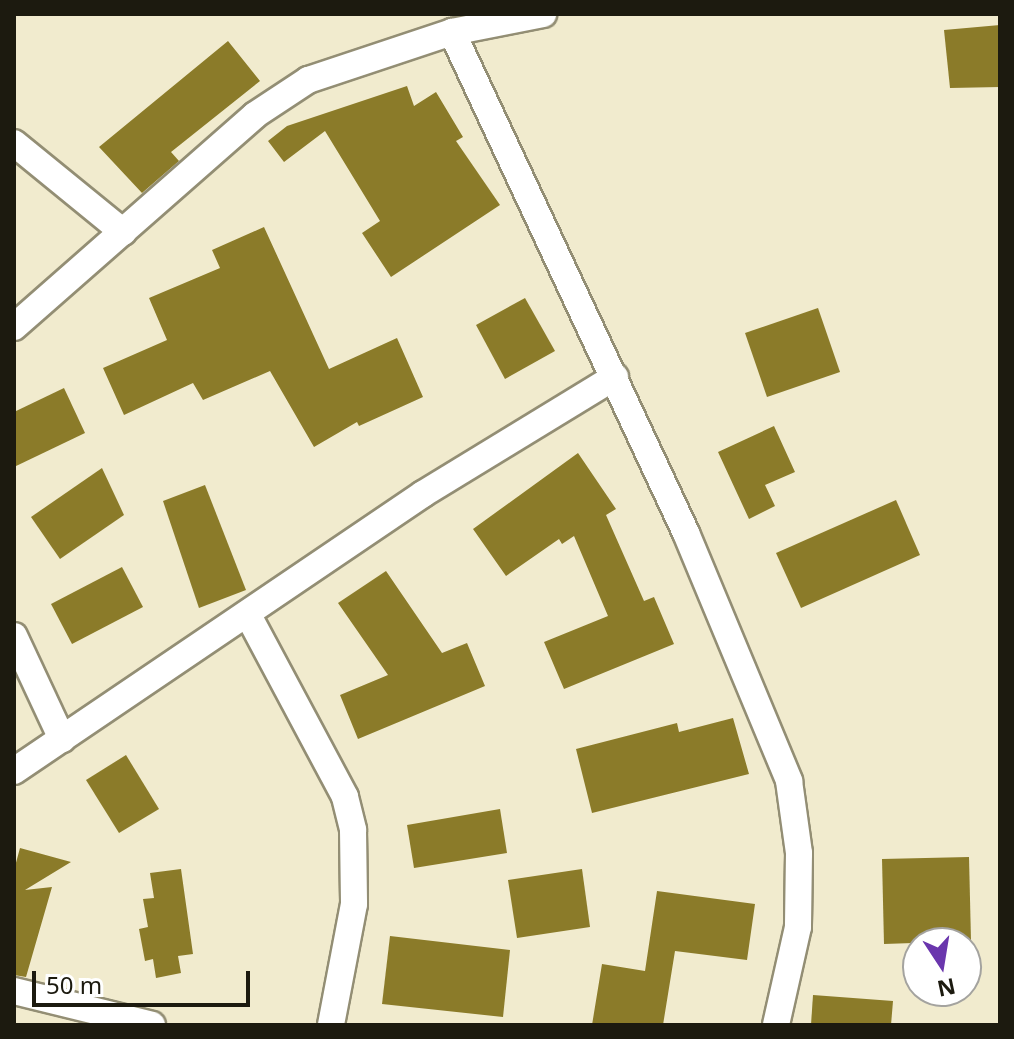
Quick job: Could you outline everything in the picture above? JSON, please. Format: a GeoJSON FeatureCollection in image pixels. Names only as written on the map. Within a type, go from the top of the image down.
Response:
{"type":"FeatureCollection","features":[{"type":"Feature","properties":{"kind":"street"},"geometry":{"type":"LineString","coordinates":[[14,327],[255,115],[308,80],[452,32],[543,14]]}},
{"type":"Feature","properties":{"kind":"street"},"geometry":{"type":"LineString","coordinates":[[452,32],[615,377],[789,781],[799,853],[798,927],[776,1025]]}},
{"type":"Feature","properties":{"kind":"street"},"geometry":{"type":"LineString","coordinates":[[14,143],[123,232]]}},
{"type":"Feature","properties":{"kind":"street"},"geometry":{"type":"LineString","coordinates":[[14,771],[423,494],[615,377]]}},
{"type":"Feature","properties":{"kind":"street"},"geometry":{"type":"LineString","coordinates":[[248,615],[345,797],[353,830],[354,904],[331,1025]]}},
{"type":"Feature","properties":{"kind":"street"},"geometry":{"type":"LineString","coordinates":[[14,636],[62,739]]}},
{"type":"Feature","properties":{"kind":"street"},"geometry":{"type":"LineString","coordinates":[[14,991],[152,1025]]}},
{"type":"Feature","properties":{"kind":"building"},"geometry":{"type":"Polygon","coordinates":[[[1000,25],[1000,87],[950,88],[944,30],[1000,25]]]}},
{"type":"Feature","properties":{"kind":"building"},"geometry":{"type":"Polygon","coordinates":[[[228,41],[260,81],[171,152],[179,161],[142,193],[99,147],[228,41]]]}},
{"type":"Feature","properties":{"kind":"building"},"geometry":{"type":"Polygon","coordinates":[[[407,86],[414,106],[436,92],[463,137],[456,141],[500,205],[391,277],[362,233],[380,221],[325,131],[284,162],[268,141],[287,126],[407,86]]]}},
{"type":"Feature","properties":{"kind":"building"},"geometry":{"type":"Polygon","coordinates":[[[264,227],[329,369],[397,338],[423,397],[359,426],[357,422],[314,447],[270,371],[203,400],[193,383],[124,415],[103,368],[167,340],[149,298],[220,268],[212,250],[264,227]]]}},
{"type":"Feature","properties":{"kind":"building"},"geometry":{"type":"Polygon","coordinates":[[[525,298],[555,351],[505,379],[476,325],[525,298]]]}},
{"type":"Feature","properties":{"kind":"building"},"geometry":{"type":"Polygon","coordinates":[[[818,308],[840,372],[767,397],[745,333],[818,308]]]}},
{"type":"Feature","properties":{"kind":"building"},"geometry":{"type":"Polygon","coordinates":[[[64,388],[85,433],[14,467],[14,412],[64,388]]]}},
{"type":"Feature","properties":{"kind":"building"},"geometry":{"type":"Polygon","coordinates":[[[774,426],[795,472],[765,485],[775,506],[749,519],[718,452],[774,426]]]}},
{"type":"Feature","properties":{"kind":"building"},"geometry":{"type":"Polygon","coordinates":[[[578,453],[616,509],[606,515],[644,601],[654,597],[674,644],[564,689],[544,642],[608,616],[574,536],[562,544],[559,539],[506,576],[473,529],[578,453]]]}},
{"type":"Feature","properties":{"kind":"building"},"geometry":{"type":"Polygon","coordinates":[[[102,468],[124,515],[60,559],[31,517],[102,468]]]}},
{"type":"Feature","properties":{"kind":"building"},"geometry":{"type":"Polygon","coordinates":[[[205,485],[246,590],[199,608],[163,501],[205,485]]]}},
{"type":"Feature","properties":{"kind":"building"},"geometry":{"type":"Polygon","coordinates":[[[896,500],[920,555],[801,608],[776,553],[896,500]]]}},
{"type":"Feature","properties":{"kind":"building"},"geometry":{"type":"Polygon","coordinates":[[[122,567],[143,607],[72,644],[51,604],[122,567]]]}},
{"type":"Feature","properties":{"kind":"building"},"geometry":{"type":"Polygon","coordinates":[[[386,571],[442,653],[467,643],[485,686],[358,739],[340,695],[388,675],[338,603],[386,571]]]}},
{"type":"Feature","properties":{"kind":"building"},"geometry":{"type":"Polygon","coordinates":[[[733,718],[749,774],[592,813],[576,749],[677,723],[679,732],[733,718]]]}},
{"type":"Feature","properties":{"kind":"building"},"geometry":{"type":"Polygon","coordinates":[[[126,755],[159,809],[119,833],[86,780],[126,755]]]}},
{"type":"Feature","properties":{"kind":"building"},"geometry":{"type":"Polygon","coordinates":[[[500,809],[507,853],[414,868],[407,825],[500,809]]]}},
{"type":"Feature","properties":{"kind":"building"},"geometry":{"type":"Polygon","coordinates":[[[20,848],[71,862],[25,890],[52,887],[26,977],[14,975],[14,870],[20,848]]]}},
{"type":"Feature","properties":{"kind":"building"},"geometry":{"type":"Polygon","coordinates":[[[969,857],[971,927],[902,927],[902,943],[884,944],[882,859],[969,857]]]}},
{"type":"Feature","properties":{"kind":"building"},"geometry":{"type":"Polygon","coordinates":[[[181,869],[193,954],[178,956],[181,973],[156,978],[153,959],[145,961],[139,929],[148,927],[143,899],[154,898],[150,873],[181,869]]]}},
{"type":"Feature","properties":{"kind":"building"},"geometry":{"type":"Polygon","coordinates":[[[582,869],[590,927],[517,938],[508,880],[582,869]]]}},
{"type":"Feature","properties":{"kind":"building"},"geometry":{"type":"Polygon","coordinates":[[[657,891],[755,904],[747,960],[675,951],[663,1025],[592,1025],[602,964],[645,971],[657,891]]]}},
{"type":"Feature","properties":{"kind":"building"},"geometry":{"type":"Polygon","coordinates":[[[390,936],[510,950],[503,1017],[382,1004],[390,936]]]}},
{"type":"Feature","properties":{"kind":"building"},"geometry":{"type":"Polygon","coordinates":[[[813,995],[893,1001],[891,1025],[811,1025],[813,995]]]}}]}
